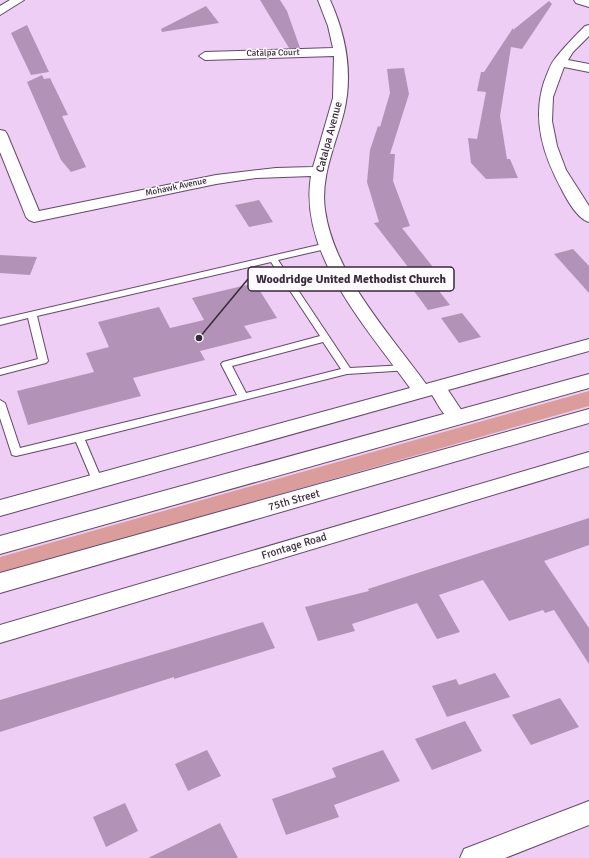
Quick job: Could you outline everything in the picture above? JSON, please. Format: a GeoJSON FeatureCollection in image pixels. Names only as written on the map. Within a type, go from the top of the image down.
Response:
{"type":"FeatureCollection","features":[{"type":"Feature","properties":{"kind":"main road"},"geometry":{"type":"LineString","coordinates":[[0,545],[589,381]]}},
{"type":"Feature","properties":{"kind":"main road","name":"75th Street"},"geometry":{"type":"LineString","coordinates":[[0,583],[589,416]]}},
{"type":"Feature","properties":{"kind":"street","name":"Catalpa Avenue"},"geometry":{"type":"LineString","coordinates":[[324,0],[335,26],[340,52],[341,90],[338,110],[322,155],[319,172],[317,208],[327,246],[352,294],[406,368],[457,417]]}},
{"type":"Feature","properties":{"kind":"street"},"geometry":{"type":"LineString","coordinates":[[580,0],[589,3]]}},
{"type":"Feature","properties":{"kind":"street"},"geometry":{"type":"LineString","coordinates":[[0,11],[12,1]]}},
{"type":"Feature","properties":{"kind":"street"},"geometry":{"type":"LineString","coordinates":[[589,29],[579,38],[559,62],[546,94],[545,129],[549,149],[560,175],[568,190],[589,217]]}},
{"type":"Feature","properties":{"kind":"street","name":"Catalpa Court"},"geometry":{"type":"LineString","coordinates":[[206,56],[340,52]]}},
{"type":"Feature","properties":{"kind":"street"},"geometry":{"type":"LineString","coordinates":[[559,62],[589,68]]}},
{"type":"Feature","properties":{"kind":"street","name":"Mohawk Avenue"},"geometry":{"type":"LineString","coordinates":[[0,134],[34,217],[220,178],[257,172],[319,172]]}},
{"type":"Feature","properties":{"kind":"street"},"geometry":{"type":"LineString","coordinates":[[0,508],[589,345]]}},
{"type":"Feature","properties":{"kind":"street","name":"Frontage Road"},"geometry":{"type":"LineString","coordinates":[[0,634],[589,459]]}},
{"type":"Feature","properties":{"kind":"street"},"geometry":{"type":"LineString","coordinates":[[473,858],[589,813]]}},
{"type":"Feature","properties":{"kind":"lane"},"geometry":{"type":"LineString","coordinates":[[0,322],[327,246]]}},
{"type":"Feature","properties":{"kind":"lane"},"geometry":{"type":"LineString","coordinates":[[273,259],[347,371]]}},
{"type":"Feature","properties":{"kind":"lane"},"geometry":{"type":"LineString","coordinates":[[0,372],[44,361],[32,314]]}},
{"type":"Feature","properties":{"kind":"lane"},"geometry":{"type":"LineString","coordinates":[[243,397],[226,364],[325,338]]}},
{"type":"Feature","properties":{"kind":"lane"},"geometry":{"type":"LineString","coordinates":[[0,403],[16,452],[80,438],[347,371],[406,368]]}},
{"type":"Feature","properties":{"kind":"lane"},"geometry":{"type":"LineString","coordinates":[[80,438],[97,480]]}},
{"type":"Feature","properties":{"kind":"shaded area"},"geometry":{"type":"Polygon","coordinates":[[[589,391],[589,406],[0,574],[0,557],[589,391]]]}},
{"type":"Feature","properties":{"kind":"building"},"geometry":{"type":"Polygon","coordinates":[[[260,0],[280,0],[287,11],[300,48],[289,48],[260,0]]]}},
{"type":"Feature","properties":{"kind":"building"},"geometry":{"type":"Polygon","coordinates":[[[549,1],[552,4],[522,49],[511,47],[500,116],[507,159],[510,159],[518,178],[486,179],[471,163],[468,138],[477,139],[486,92],[477,91],[481,72],[484,72],[513,28],[513,30],[549,1]]]}},
{"type":"Feature","properties":{"kind":"building"},"geometry":{"type":"Polygon","coordinates":[[[206,6],[219,23],[162,32],[161,29],[206,6]]]}},
{"type":"Feature","properties":{"kind":"building"},"geometry":{"type":"Polygon","coordinates":[[[27,25],[49,72],[31,75],[11,33],[27,25]]]}},
{"type":"Feature","properties":{"kind":"building"},"geometry":{"type":"Polygon","coordinates":[[[404,68],[409,94],[390,154],[395,154],[393,181],[410,226],[402,228],[436,271],[415,276],[374,223],[379,222],[367,182],[370,150],[378,126],[380,127],[390,93],[387,69],[404,68]]]}},
{"type":"Feature","properties":{"kind":"building"},"geometry":{"type":"Polygon","coordinates":[[[42,75],[44,79],[50,78],[68,115],[62,116],[86,167],[71,172],[61,160],[27,82],[42,75]]]}},
{"type":"Feature","properties":{"kind":"building"},"geometry":{"type":"Polygon","coordinates":[[[259,200],[273,222],[249,227],[235,205],[259,200]]]}},
{"type":"Feature","properties":{"kind":"building"},"geometry":{"type":"Polygon","coordinates":[[[573,249],[589,266],[589,293],[554,254],[573,249]]]}},
{"type":"Feature","properties":{"kind":"building"},"geometry":{"type":"Polygon","coordinates":[[[0,255],[37,257],[30,275],[0,273],[0,255]]]}},
{"type":"Feature","properties":{"kind":"building"},"geometry":{"type":"Polygon","coordinates":[[[432,282],[450,305],[428,310],[411,287],[432,282]]]}},
{"type":"Feature","properties":{"kind":"building"},"geometry":{"type":"Polygon","coordinates":[[[255,283],[277,318],[244,326],[252,338],[200,351],[205,360],[133,378],[141,396],[28,425],[17,391],[94,372],[86,353],[109,347],[98,322],[159,307],[170,328],[204,320],[192,298],[255,283]]]}},
{"type":"Feature","properties":{"kind":"building"},"geometry":{"type":"Polygon","coordinates":[[[462,313],[481,337],[459,343],[441,318],[462,313]]]}},
{"type":"Feature","properties":{"kind":"building"},"geometry":{"type":"Polygon","coordinates":[[[589,518],[589,545],[544,561],[589,628],[589,664],[554,610],[545,613],[543,610],[509,621],[483,580],[439,595],[460,632],[437,639],[417,603],[352,624],[355,631],[318,641],[305,607],[369,591],[368,589],[589,518]]]}},
{"type":"Feature","properties":{"kind":"building"},"geometry":{"type":"Polygon","coordinates":[[[263,622],[275,648],[174,679],[174,677],[0,732],[0,700],[263,622]]]}},
{"type":"Feature","properties":{"kind":"building"},"geometry":{"type":"Polygon","coordinates":[[[495,673],[510,697],[447,717],[432,686],[456,679],[459,685],[495,673]]]}},
{"type":"Feature","properties":{"kind":"building"},"geometry":{"type":"Polygon","coordinates":[[[560,698],[579,727],[531,745],[512,715],[560,698]]]}},
{"type":"Feature","properties":{"kind":"building"},"geometry":{"type":"Polygon","coordinates":[[[465,721],[482,751],[432,770],[415,739],[465,721]]]}},
{"type":"Feature","properties":{"kind":"building"},"geometry":{"type":"Polygon","coordinates":[[[207,750],[221,776],[188,791],[175,764],[207,750]]]}},
{"type":"Feature","properties":{"kind":"building"},"geometry":{"type":"Polygon","coordinates":[[[383,750],[400,781],[334,805],[339,817],[286,835],[272,799],[336,777],[332,768],[383,750]]]}},
{"type":"Feature","properties":{"kind":"building"},"geometry":{"type":"Polygon","coordinates":[[[125,803],[138,831],[106,847],[93,817],[125,803]]]}},
{"type":"Feature","properties":{"kind":"building"},"geometry":{"type":"Polygon","coordinates":[[[220,823],[238,858],[148,858],[220,823]]]}},
{"type":"Feature","properties":{"kind":"place","name":"Woodridge United Methodist Church"},"geometry":{"type":"Point","coordinates":[199,338]}}]}
